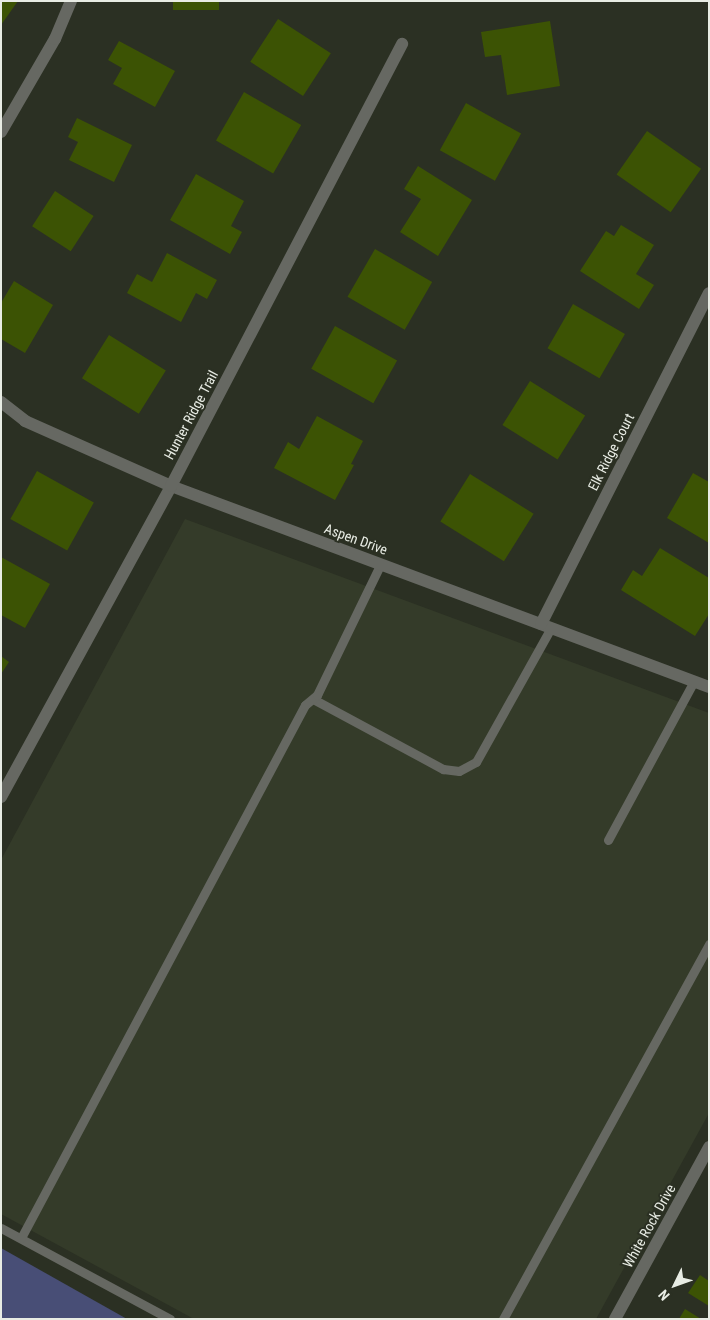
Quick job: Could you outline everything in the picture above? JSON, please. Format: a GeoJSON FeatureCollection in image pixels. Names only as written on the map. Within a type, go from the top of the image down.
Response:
{"type":"FeatureCollection","features":[{"type":"Feature","properties":{"kind":"street"},"geometry":{"type":"LineString","coordinates":[[1,132],[55,38],[71,1]]}},
{"type":"Feature","properties":{"kind":"street","name":"Hunter Ridge Trail"},"geometry":{"type":"LineString","coordinates":[[1,798],[171,486],[402,44]]}},
{"type":"Feature","properties":{"kind":"street","name":"Elk Ridge Court"},"geometry":{"type":"LineString","coordinates":[[546,626],[709,293]]}},
{"type":"Feature","properties":{"kind":"street","name":"Aspen Drive"},"geometry":{"type":"LineString","coordinates":[[1,402],[25,421],[171,486],[709,687]]}},
{"type":"Feature","properties":{"kind":"street","name":"White Rock Drive"},"geometry":{"type":"LineString","coordinates":[[615,1319],[709,1147]]}},
{"type":"Feature","properties":{"kind":"lane"},"geometry":{"type":"LineString","coordinates":[[22,1238],[306,705],[317,695],[380,565]]}},
{"type":"Feature","properties":{"kind":"lane"},"geometry":{"type":"LineString","coordinates":[[312,699],[443,769],[459,771],[476,762],[546,626]]}},
{"type":"Feature","properties":{"kind":"lane"},"geometry":{"type":"LineString","coordinates":[[608,840],[694,681]]}},
{"type":"Feature","properties":{"kind":"lane"},"geometry":{"type":"LineString","coordinates":[[503,1319],[709,944]]}},
{"type":"Feature","properties":{"kind":"lane"},"geometry":{"type":"LineString","coordinates":[[1,1228],[170,1319]]}},
{"type":"Feature","properties":{"kind":"shaded area"},"geometry":{"type":"Polygon","coordinates":[[[185,519],[709,713],[709,1113],[596,1319],[194,1319],[1,1214],[1,860],[185,519]]]}},
{"type":"Feature","properties":{"kind":"shaded area"},"geometry":{"type":"Polygon","coordinates":[[[1,1248],[127,1319],[1,1319],[1,1248]]]}},
{"type":"Feature","properties":{"kind":"building"},"geometry":{"type":"Polygon","coordinates":[[[1,1],[18,1],[1,25],[1,1]]]}},
{"type":"Feature","properties":{"kind":"building"},"geometry":{"type":"Polygon","coordinates":[[[173,1],[219,1],[219,10],[173,10],[173,1]]]}},
{"type":"Feature","properties":{"kind":"building"},"geometry":{"type":"Polygon","coordinates":[[[278,19],[331,53],[303,96],[250,62],[278,19]]]}},
{"type":"Feature","properties":{"kind":"building"},"geometry":{"type":"Polygon","coordinates":[[[550,21],[560,86],[507,95],[501,55],[485,57],[481,32],[550,21]]]}},
{"type":"Feature","properties":{"kind":"building"},"geometry":{"type":"Polygon","coordinates":[[[119,41],[175,71],[155,107],[113,84],[122,68],[108,60],[119,41]]]}},
{"type":"Feature","properties":{"kind":"building"},"geometry":{"type":"Polygon","coordinates":[[[244,92],[301,125],[273,173],[216,140],[244,92]]]}},
{"type":"Feature","properties":{"kind":"building"},"geometry":{"type":"Polygon","coordinates":[[[466,103],[521,134],[495,181],[440,150],[466,103]]]}},
{"type":"Feature","properties":{"kind":"building"},"geometry":{"type":"Polygon","coordinates":[[[77,118],[132,145],[114,182],[69,160],[78,142],[68,137],[77,118]]]}},
{"type":"Feature","properties":{"kind":"building"},"geometry":{"type":"Polygon","coordinates":[[[647,131],[701,169],[671,212],[617,174],[647,131]]]}},
{"type":"Feature","properties":{"kind":"building"},"geometry":{"type":"Polygon","coordinates":[[[418,166],[472,200],[438,256],[400,232],[421,199],[404,189],[418,166]]]}},
{"type":"Feature","properties":{"kind":"building"},"geometry":{"type":"Polygon","coordinates":[[[196,174],[244,201],[231,226],[242,232],[230,254],[170,220],[196,174]]]}},
{"type":"Feature","properties":{"kind":"building"},"geometry":{"type":"Polygon","coordinates":[[[55,191],[94,216],[71,251],[32,226],[55,191]]]}},
{"type":"Feature","properties":{"kind":"building"},"geometry":{"type":"Polygon","coordinates":[[[621,225],[654,245],[636,274],[654,285],[639,309],[580,271],[606,231],[614,236],[621,225]]]}},
{"type":"Feature","properties":{"kind":"building"},"geometry":{"type":"Polygon","coordinates":[[[375,249],[432,282],[405,330],[348,297],[375,249]]]}},
{"type":"Feature","properties":{"kind":"building"},"geometry":{"type":"Polygon","coordinates":[[[167,253],[217,280],[207,299],[196,293],[181,322],[127,293],[137,274],[152,282],[167,253]]]}},
{"type":"Feature","properties":{"kind":"building"},"geometry":{"type":"Polygon","coordinates":[[[14,281],[53,305],[25,353],[1,339],[1,303],[14,281]]]}},
{"type":"Feature","properties":{"kind":"building"},"geometry":{"type":"Polygon","coordinates":[[[573,304],[625,334],[599,378],[548,348],[573,304]]]}},
{"type":"Feature","properties":{"kind":"building"},"geometry":{"type":"Polygon","coordinates":[[[335,326],[397,360],[373,403],[311,369],[335,326]]]}},
{"type":"Feature","properties":{"kind":"building"},"geometry":{"type":"Polygon","coordinates":[[[109,335],[166,371],[139,414],[82,378],[109,335]]]}},
{"type":"Feature","properties":{"kind":"building"},"geometry":{"type":"Polygon","coordinates":[[[530,381],[585,415],[558,460],[502,425],[530,381]]]}},
{"type":"Feature","properties":{"kind":"building"},"geometry":{"type":"Polygon","coordinates":[[[317,416],[363,441],[351,464],[354,465],[335,500],[274,468],[288,442],[299,449],[317,416]]]}},
{"type":"Feature","properties":{"kind":"building"},"geometry":{"type":"Polygon","coordinates":[[[37,471],[94,503],[67,551],[10,519],[37,471]]]}},
{"type":"Feature","properties":{"kind":"building"},"geometry":{"type":"Polygon","coordinates":[[[693,473],[709,482],[709,543],[667,518],[693,473]]]}},
{"type":"Feature","properties":{"kind":"building"},"geometry":{"type":"Polygon","coordinates":[[[470,474],[534,514],[504,561],[440,521],[470,474]]]}},
{"type":"Feature","properties":{"kind":"building"},"geometry":{"type":"Polygon","coordinates":[[[660,548],[709,578],[709,614],[695,636],[621,590],[633,570],[642,576],[660,548]]]}},
{"type":"Feature","properties":{"kind":"building"},"geometry":{"type":"Polygon","coordinates":[[[1,557],[50,584],[25,628],[1,615],[1,557]]]}},
{"type":"Feature","properties":{"kind":"building"},"geometry":{"type":"Polygon","coordinates":[[[1,656],[9,662],[1,674],[1,656]]]}},
{"type":"Feature","properties":{"kind":"building"},"geometry":{"type":"Polygon","coordinates":[[[700,1275],[709,1281],[709,1306],[688,1293],[700,1275]]]}},
{"type":"Feature","properties":{"kind":"building"},"geometry":{"type":"Polygon","coordinates":[[[685,1309],[701,1319],[679,1319],[685,1309]]]}}]}
